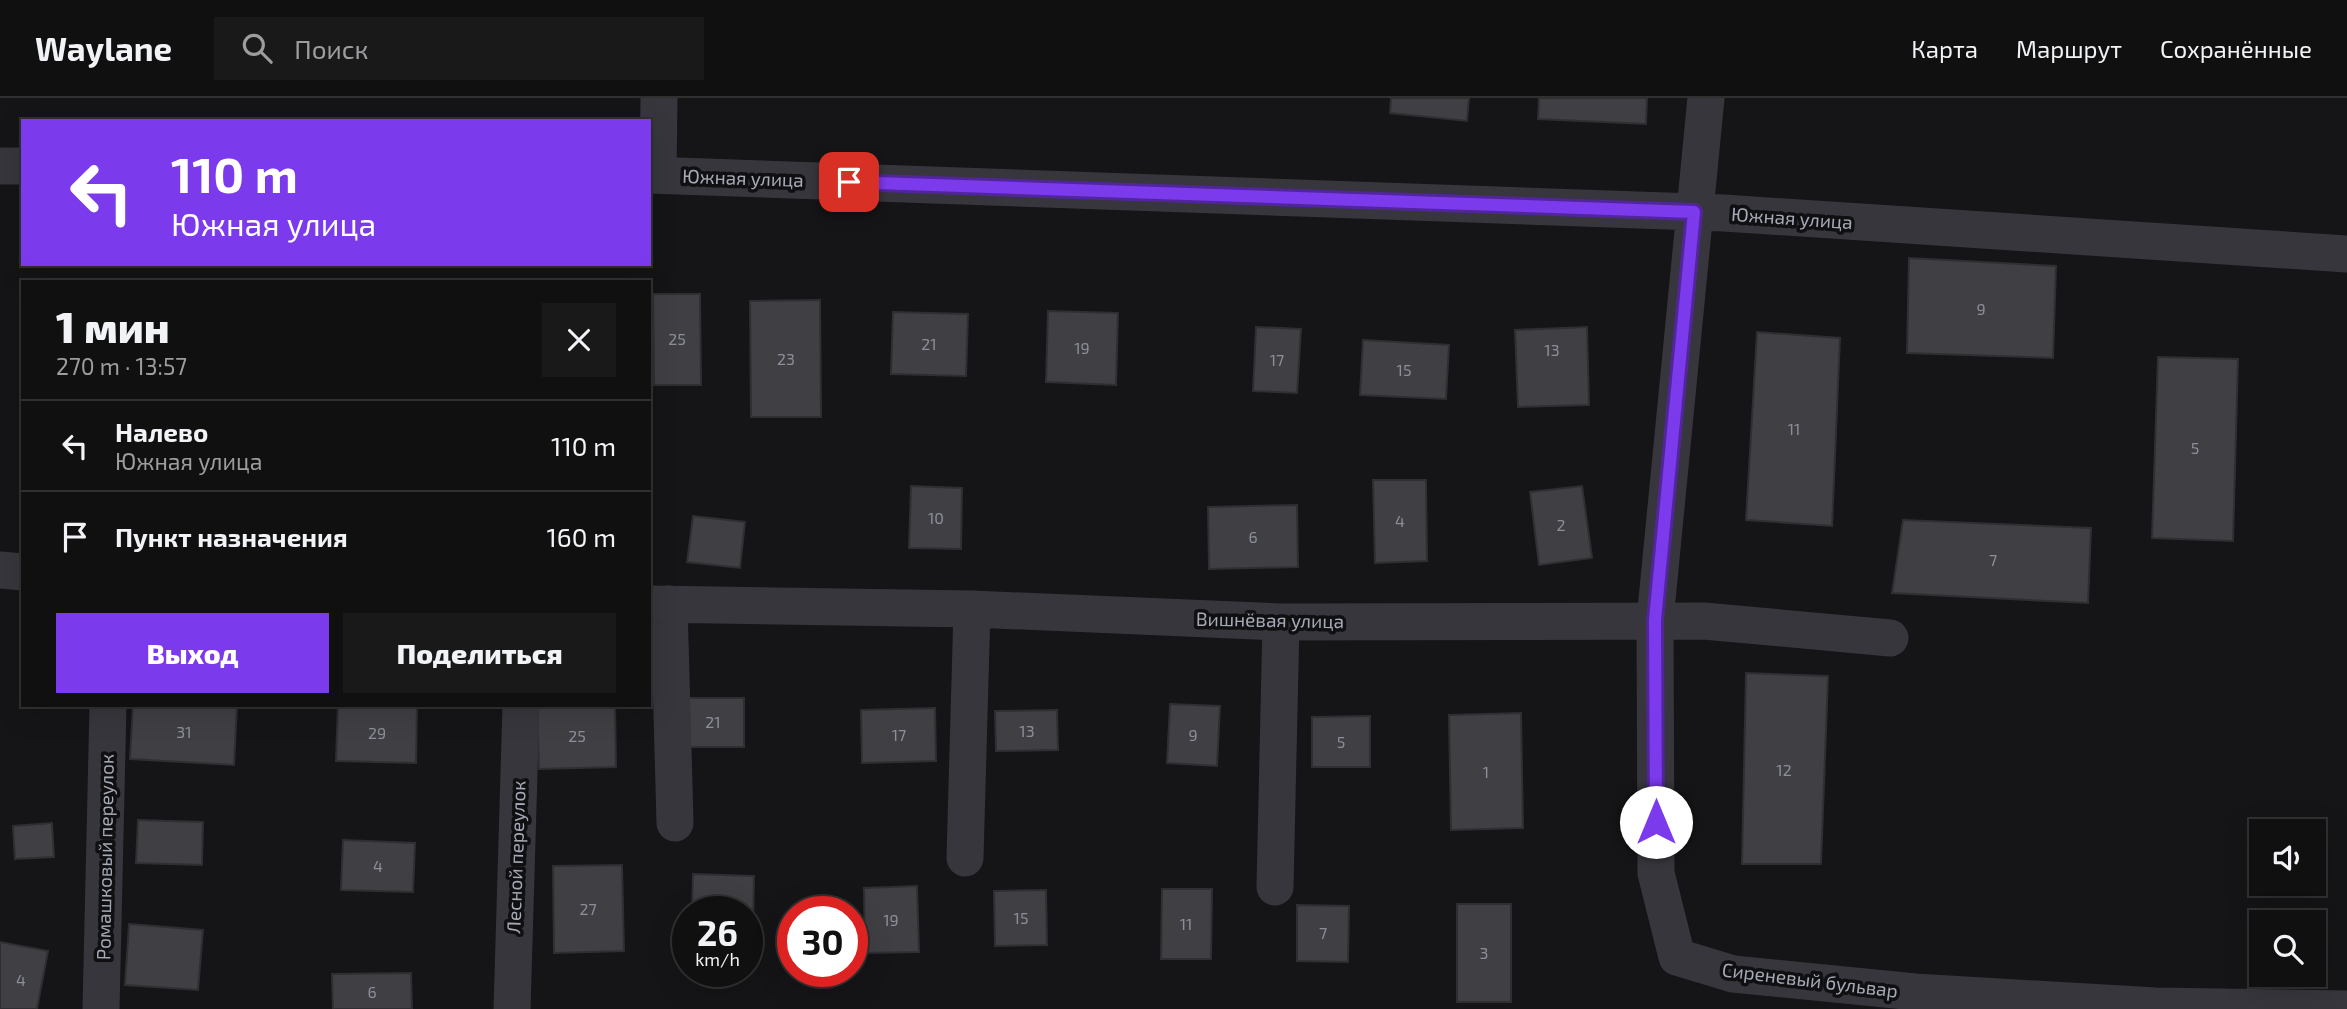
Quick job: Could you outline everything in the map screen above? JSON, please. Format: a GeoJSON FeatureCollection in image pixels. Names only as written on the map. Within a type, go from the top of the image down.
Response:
{"type":"FeatureCollection","features":[{"type":"Feature","properties":{"kind":"street"},"geometry":{"type":"LineString","coordinates":[[653,175],[659,98]]}},
{"type":"Feature","properties":{"kind":"street","name":"Сиреневый бульвар"},"geometry":{"type":"LineString","coordinates":[[1706,98],[1655,620],[1656,873],[1676,957],[1733,974],[1915,992],[2156,1006],[2347,1009]]}},
{"type":"Feature","properties":{"kind":"street"},"geometry":{"type":"LineString","coordinates":[[0,166],[21,166]]}},
{"type":"Feature","properties":{"kind":"street","name":"Южная улица"},"geometry":{"type":"LineString","coordinates":[[653,175],[1694,212],[2347,254]]}},
{"type":"Feature","properties":{"kind":"street"},"geometry":{"type":"LineString","coordinates":[[0,570],[21,572]]}},
{"type":"Feature","properties":{"kind":"street"},"geometry":{"type":"LineString","coordinates":[[659,604],[675,823]]}},
{"type":"Feature","properties":{"kind":"street","name":"Вишнёвая улица"},"geometry":{"type":"LineString","coordinates":[[659,604],[972,609],[1281,622],[1704,621],[1889,638]]}},
{"type":"Feature","properties":{"kind":"street"},"geometry":{"type":"LineString","coordinates":[[965,858],[972,609]]}},
{"type":"Feature","properties":{"kind":"street"},"geometry":{"type":"LineString","coordinates":[[1275,887],[1281,622]]}},
{"type":"Feature","properties":{"kind":"street","name":"Ромашковый переулок"},"geometry":{"type":"LineString","coordinates":[[101,1009],[108,707]]}},
{"type":"Feature","properties":{"kind":"street","name":"Лесной переулок"},"geometry":{"type":"LineString","coordinates":[[512,1009],[521,707]]}},
{"type":"Feature","properties":{"kind":"building"},"geometry":{"type":"Polygon","coordinates":[[[1391,98],[1469,98],[1467,121],[1390,113],[1391,98]]]}},
{"type":"Feature","properties":{"kind":"building"},"geometry":{"type":"Polygon","coordinates":[[[1539,98],[1647,98],[1646,124],[1538,119],[1539,98]]]}},
{"type":"Feature","properties":{"kind":"building"},"geometry":{"type":"Polygon","coordinates":[[[1909,258],[2056,266],[2053,358],[1907,353],[1909,258]]]}},
{"type":"Feature","properties":{"kind":"building"},"geometry":{"type":"Polygon","coordinates":[[[653,294],[700,294],[701,385],[654,385],[653,294]]]}},
{"type":"Feature","properties":{"kind":"building"},"geometry":{"type":"Polygon","coordinates":[[[820,300],[821,417],[751,417],[750,301],[820,300]]]}},
{"type":"Feature","properties":{"kind":"building"},"geometry":{"type":"Polygon","coordinates":[[[1048,311],[1118,313],[1116,385],[1046,382],[1048,311]]]}},
{"type":"Feature","properties":{"kind":"building"},"geometry":{"type":"Polygon","coordinates":[[[893,312],[968,314],[966,376],[891,374],[893,312]]]}},
{"type":"Feature","properties":{"kind":"building"},"geometry":{"type":"Polygon","coordinates":[[[1256,327],[1301,329],[1297,393],[1253,391],[1256,327]]]}},
{"type":"Feature","properties":{"kind":"building"},"geometry":{"type":"Polygon","coordinates":[[[1587,327],[1589,405],[1518,407],[1515,330],[1587,327]]]}},
{"type":"Feature","properties":{"kind":"building"},"geometry":{"type":"Polygon","coordinates":[[[1757,332],[1840,338],[1832,526],[1746,520],[1757,332]]]}},
{"type":"Feature","properties":{"kind":"building"},"geometry":{"type":"Polygon","coordinates":[[[1363,340],[1449,345],[1446,399],[1360,395],[1363,340]]]}},
{"type":"Feature","properties":{"kind":"building"},"geometry":{"type":"Polygon","coordinates":[[[2158,357],[2238,359],[2233,541],[2152,538],[2158,357]]]}},
{"type":"Feature","properties":{"kind":"building"},"geometry":{"type":"Polygon","coordinates":[[[1373,480],[1426,480],[1427,561],[1375,563],[1373,480]]]}},
{"type":"Feature","properties":{"kind":"building"},"geometry":{"type":"Polygon","coordinates":[[[911,486],[962,488],[961,549],[909,548],[911,486]]]}},
{"type":"Feature","properties":{"kind":"building"},"geometry":{"type":"Polygon","coordinates":[[[1582,486],[1592,558],[1539,565],[1530,492],[1582,486]]]}},
{"type":"Feature","properties":{"kind":"building"},"geometry":{"type":"Polygon","coordinates":[[[1297,505],[1298,567],[1209,569],[1208,507],[1297,505]]]}},
{"type":"Feature","properties":{"kind":"building"},"geometry":{"type":"Polygon","coordinates":[[[693,516],[745,522],[740,568],[687,562],[693,516]]]}},
{"type":"Feature","properties":{"kind":"building"},"geometry":{"type":"Polygon","coordinates":[[[1903,520],[2091,528],[2088,603],[1892,593],[1903,520]]]}},
{"type":"Feature","properties":{"kind":"building"},"geometry":{"type":"Polygon","coordinates":[[[1746,673],[1828,676],[1821,864],[1742,864],[1746,673]]]}},
{"type":"Feature","properties":{"kind":"building"},"geometry":{"type":"Polygon","coordinates":[[[681,698],[744,698],[744,747],[681,747],[681,698]]]}},
{"type":"Feature","properties":{"kind":"building"},"geometry":{"type":"Polygon","coordinates":[[[1170,704],[1220,706],[1217,766],[1167,763],[1170,704]]]}},
{"type":"Feature","properties":{"kind":"building"},"geometry":{"type":"Polygon","coordinates":[[[133,707],[237,707],[234,765],[130,759],[133,707]]]}},
{"type":"Feature","properties":{"kind":"building"},"geometry":{"type":"Polygon","coordinates":[[[338,707],[417,707],[416,763],[336,761],[338,707]]]}},
{"type":"Feature","properties":{"kind":"building"},"geometry":{"type":"Polygon","coordinates":[[[537,707],[615,707],[616,767],[539,769],[537,707]]]}},
{"type":"Feature","properties":{"kind":"building"},"geometry":{"type":"Polygon","coordinates":[[[935,708],[936,761],[862,763],[861,710],[935,708]]]}},
{"type":"Feature","properties":{"kind":"building"},"geometry":{"type":"Polygon","coordinates":[[[1057,710],[1058,750],[996,751],[995,711],[1057,710]]]}},
{"type":"Feature","properties":{"kind":"building"},"geometry":{"type":"Polygon","coordinates":[[[1521,713],[1523,828],[1451,830],[1449,715],[1521,713]]]}},
{"type":"Feature","properties":{"kind":"building"},"geometry":{"type":"Polygon","coordinates":[[[1370,716],[1370,767],[1312,767],[1312,717],[1370,716]]]}},
{"type":"Feature","properties":{"kind":"building"},"geometry":{"type":"Polygon","coordinates":[[[138,820],[203,822],[202,865],[136,863],[138,820]]]}},
{"type":"Feature","properties":{"kind":"building"},"geometry":{"type":"Polygon","coordinates":[[[52,823],[54,857],[15,859],[13,826],[52,823]]]}},
{"type":"Feature","properties":{"kind":"building"},"geometry":{"type":"Polygon","coordinates":[[[343,840],[415,843],[413,892],[341,890],[343,840]]]}},
{"type":"Feature","properties":{"kind":"building"},"geometry":{"type":"Polygon","coordinates":[[[622,865],[624,951],[554,953],[553,866],[622,865]]]}},
{"type":"Feature","properties":{"kind":"building"},"geometry":{"type":"Polygon","coordinates":[[[693,874],[754,876],[754,896],[692,896],[693,874]]]}},
{"type":"Feature","properties":{"kind":"building"},"geometry":{"type":"Polygon","coordinates":[[[917,886],[919,952],[868,953],[868,896],[864,896],[864,888],[917,886]]]}},
{"type":"Feature","properties":{"kind":"building"},"geometry":{"type":"Polygon","coordinates":[[[1162,889],[1212,889],[1211,959],[1161,959],[1162,889]]]}},
{"type":"Feature","properties":{"kind":"building"},"geometry":{"type":"Polygon","coordinates":[[[1046,890],[1047,945],[995,946],[994,891],[1046,890]]]}},
{"type":"Feature","properties":{"kind":"building"},"geometry":{"type":"Polygon","coordinates":[[[1457,904],[1511,904],[1511,1002],[1457,1002],[1457,904]]]}},
{"type":"Feature","properties":{"kind":"building"},"geometry":{"type":"Polygon","coordinates":[[[1297,905],[1349,906],[1348,962],[1297,961],[1297,905]]]}},
{"type":"Feature","properties":{"kind":"building"},"geometry":{"type":"Polygon","coordinates":[[[129,924],[203,930],[198,990],[125,985],[129,924]]]}},
{"type":"Feature","properties":{"kind":"building"},"geometry":{"type":"Polygon","coordinates":[[[0,942],[48,951],[37,1009],[0,1009],[0,942]]]}},
{"type":"Feature","properties":{"kind":"building"},"geometry":{"type":"Polygon","coordinates":[[[411,973],[412,1009],[333,1009],[332,974],[411,973]]]}},
{"type":"Feature","properties":{"kind":"route"},"geometry":{"type":"LineString","coordinates":[[849,182],[1694,212],[1655,620],[1656,822]]}}]}
